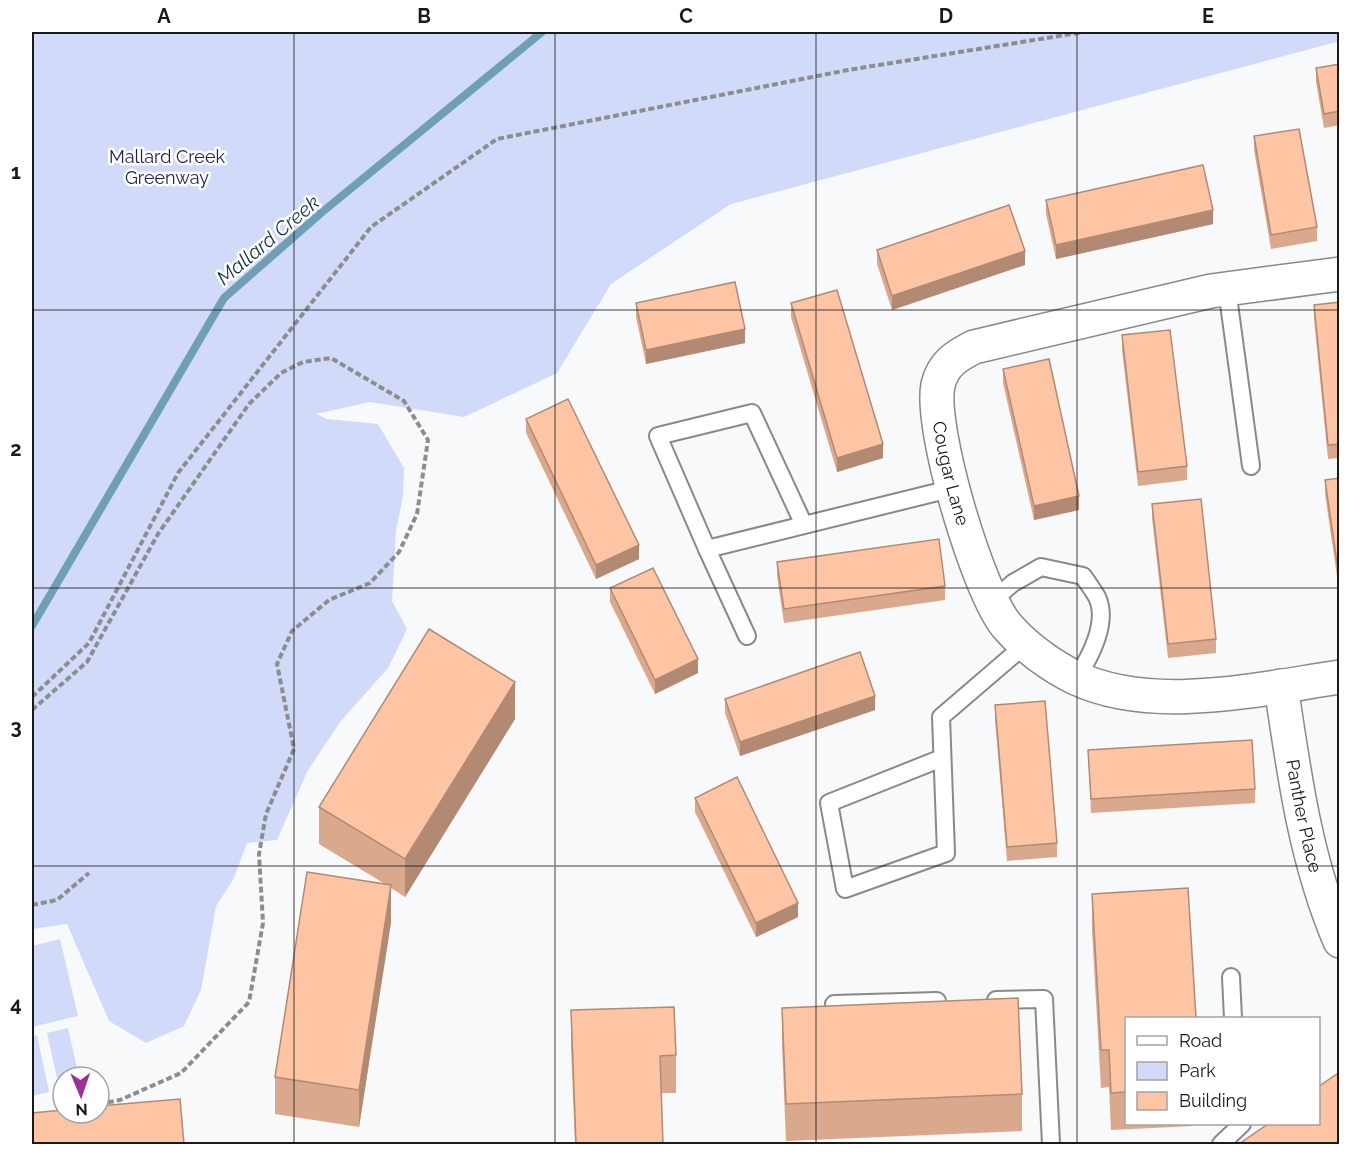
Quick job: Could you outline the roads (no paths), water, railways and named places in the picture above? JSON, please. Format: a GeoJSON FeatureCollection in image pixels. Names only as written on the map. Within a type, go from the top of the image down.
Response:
{"type":"FeatureCollection","features":[{"type":"Feature","properties":{"kind":"street","name":"Cougar Lane"},"geometry":{"type":"LineString","coordinates":[[1340,274],[1227,289],[1143,305],[974,347],[950,360],[938,383],[936,408],[954,488],[983,581],[1006,625],[1026,644],[1076,678],[1118,691],[1180,697],[1340,677]]}},
{"type":"Feature","properties":{"kind":"street","name":"Panther Place"},"geometry":{"type":"LineString","coordinates":[[1281,686],[1304,832],[1325,907],[1338,932]]}},
{"type":"Feature","properties":{"kind":"lane"},"geometry":{"type":"LineString","coordinates":[[1227,289],[1251,466]]}},
{"type":"Feature","properties":{"kind":"lane"},"geometry":{"type":"LineString","coordinates":[[747,636],[658,436],[752,413],[804,525]]}},
{"type":"Feature","properties":{"kind":"lane"},"geometry":{"type":"LineString","coordinates":[[707,549],[954,488]]}},
{"type":"Feature","properties":{"kind":"lane"},"geometry":{"type":"LineString","coordinates":[[993,600],[1013,583],[1041,567],[1083,576],[1098,599],[1100,627],[1091,657],[1076,678]]}},
{"type":"Feature","properties":{"kind":"lane"},"geometry":{"type":"LineString","coordinates":[[942,758],[829,802],[845,889],[946,853],[941,717],[1026,644]]}},
{"type":"Feature","properties":{"kind":"lane"},"geometry":{"type":"LineString","coordinates":[[1231,977],[1233,1017]]}},
{"type":"Feature","properties":{"kind":"lane"},"geometry":{"type":"LineString","coordinates":[[974,1000],[1044,999],[1051,1144]]}},
{"type":"Feature","properties":{"kind":"lane"},"geometry":{"type":"LineString","coordinates":[[834,1004],[951,1001]]}},
{"type":"Feature","properties":{"kind":"lane"},"geometry":{"type":"LineString","coordinates":[[1221,1144],[1241,1125]]}},
{"type":"Feature","properties":{"kind":"waterway","name":"Mallard Creek"},"geometry":{"type":"LineString","coordinates":[[32,626],[224,298],[321,213],[542,32]]}},
{"type":"Feature","properties":{"kind":"park label","name":"Mallard Creek Greenway"},"geometry":{"type":"Point","coordinates":[167,167]}}]}
